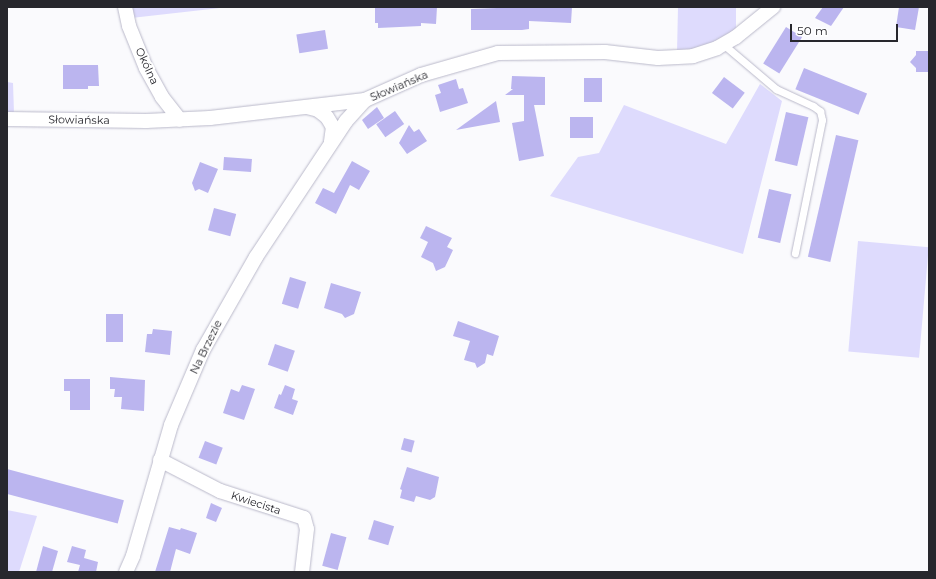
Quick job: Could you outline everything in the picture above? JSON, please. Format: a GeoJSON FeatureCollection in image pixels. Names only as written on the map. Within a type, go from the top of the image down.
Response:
{"type":"FeatureCollection","features":[{"type":"Feature","properties":{"kind":"street","name":"Okólna"},"geometry":{"type":"LineString","coordinates":[[125,7],[129,26],[146,68],[162,97],[180,120]]}},
{"type":"Feature","properties":{"kind":"street","name":"Słowiańska"},"geometry":{"type":"LineString","coordinates":[[7,119],[180,120],[210,118],[365,100],[421,75],[498,53],[605,52],[658,58],[693,56],[717,48],[746,29],[773,7]]}},
{"type":"Feature","properties":{"kind":"street","name":"Na Brzezie"},"geometry":{"type":"LineString","coordinates":[[128,569],[171,425],[203,350],[256,257],[331,142],[346,121],[365,100]]}},
{"type":"Feature","properties":{"kind":"street"},"geometry":{"type":"LineString","coordinates":[[306,107],[318,110],[327,117],[333,127],[331,142]]}},
{"type":"Feature","properties":{"kind":"street","name":"Kwiecista"},"geometry":{"type":"LineString","coordinates":[[160,460],[220,491],[304,518],[307,529],[302,572]]}},
{"type":"Feature","properties":{"kind":"lane"},"geometry":{"type":"LineString","coordinates":[[723,44],[776,89],[813,106],[820,111],[822,120],[796,253]]}},
{"type":"Feature","properties":{"kind":"shaded area"},"geometry":{"type":"Polygon","coordinates":[[[130,7],[229,7],[131,18],[130,7]]]}},
{"type":"Feature","properties":{"kind":"shaded area"},"geometry":{"type":"Polygon","coordinates":[[[678,7],[736,7],[736,29],[708,45],[677,53],[678,7]]]}},
{"type":"Feature","properties":{"kind":"shaded area"},"geometry":{"type":"Polygon","coordinates":[[[7,82],[13,83],[14,113],[7,113],[7,82]]]}},
{"type":"Feature","properties":{"kind":"shaded area"},"geometry":{"type":"Polygon","coordinates":[[[760,84],[782,101],[743,254],[550,196],[578,157],[599,153],[624,105],[726,144],[760,84]]]}},
{"type":"Feature","properties":{"kind":"shaded area"},"geometry":{"type":"Polygon","coordinates":[[[858,241],[929,247],[919,358],[848,352],[858,241]]]}},
{"type":"Feature","properties":{"kind":"shaded area"},"geometry":{"type":"Polygon","coordinates":[[[7,510],[37,516],[19,572],[7,572],[7,510]]]}},
{"type":"Feature","properties":{"kind":"building"},"geometry":{"type":"Polygon","coordinates":[[[375,7],[437,7],[436,24],[421,23],[421,26],[378,28],[378,23],[375,23],[375,7]]]}},
{"type":"Feature","properties":{"kind":"building"},"geometry":{"type":"Polygon","coordinates":[[[572,7],[571,23],[529,21],[529,29],[471,30],[471,9],[572,7]]]}},
{"type":"Feature","properties":{"kind":"building"},"geometry":{"type":"Polygon","coordinates":[[[823,7],[844,7],[831,26],[815,18],[823,7]]]}},
{"type":"Feature","properties":{"kind":"building"},"geometry":{"type":"Polygon","coordinates":[[[899,7],[919,7],[915,30],[896,27],[899,7]]]}},
{"type":"Feature","properties":{"kind":"building"},"geometry":{"type":"Polygon","coordinates":[[[786,27],[802,37],[779,74],[763,63],[786,27]]]}},
{"type":"Feature","properties":{"kind":"building"},"geometry":{"type":"Polygon","coordinates":[[[325,30],[328,49],[299,53],[296,35],[325,30]]]}},
{"type":"Feature","properties":{"kind":"building"},"geometry":{"type":"Polygon","coordinates":[[[916,51],[929,51],[929,72],[916,72],[916,68],[910,62],[916,55],[916,51]]]}},
{"type":"Feature","properties":{"kind":"building"},"geometry":{"type":"Polygon","coordinates":[[[63,65],[98,65],[99,86],[88,86],[88,89],[63,89],[63,65]]]}},
{"type":"Feature","properties":{"kind":"building"},"geometry":{"type":"Polygon","coordinates":[[[804,68],[867,93],[858,115],[795,89],[804,68]]]}},
{"type":"Feature","properties":{"kind":"building"},"geometry":{"type":"Polygon","coordinates":[[[512,76],[545,77],[545,105],[534,105],[544,156],[519,161],[512,123],[524,121],[524,95],[505,95],[513,89],[511,89],[512,76]]]}},
{"type":"Feature","properties":{"kind":"building"},"geometry":{"type":"Polygon","coordinates":[[[724,77],[745,93],[733,109],[712,93],[724,77]]]}},
{"type":"Feature","properties":{"kind":"building"},"geometry":{"type":"Polygon","coordinates":[[[584,78],[602,78],[602,102],[584,102],[584,78]]]}},
{"type":"Feature","properties":{"kind":"building"},"geometry":{"type":"Polygon","coordinates":[[[456,79],[459,89],[463,88],[468,103],[440,112],[435,95],[441,93],[438,85],[456,79]]]}},
{"type":"Feature","properties":{"kind":"building"},"geometry":{"type":"Polygon","coordinates":[[[496,101],[500,122],[456,130],[496,101]]]}},
{"type":"Feature","properties":{"kind":"building"},"geometry":{"type":"Polygon","coordinates":[[[377,107],[384,118],[368,129],[362,120],[377,107]]]}},
{"type":"Feature","properties":{"kind":"building"},"geometry":{"type":"Polygon","coordinates":[[[395,111],[404,124],[385,137],[376,124],[395,111]]]}},
{"type":"Feature","properties":{"kind":"building"},"geometry":{"type":"Polygon","coordinates":[[[786,112],[808,117],[797,166],[775,161],[786,112]]]}},
{"type":"Feature","properties":{"kind":"building"},"geometry":{"type":"Polygon","coordinates":[[[570,117],[593,117],[593,138],[570,138],[570,117]]]}},
{"type":"Feature","properties":{"kind":"building"},"geometry":{"type":"Polygon","coordinates":[[[409,125],[414,132],[419,129],[427,141],[407,154],[399,143],[409,125]]]}},
{"type":"Feature","properties":{"kind":"building"},"geometry":{"type":"Polygon","coordinates":[[[836,135],[858,140],[830,262],[808,257],[836,135]]]}},
{"type":"Feature","properties":{"kind":"building"},"geometry":{"type":"Polygon","coordinates":[[[224,157],[252,159],[251,172],[223,170],[224,157]]]}},
{"type":"Feature","properties":{"kind":"building"},"geometry":{"type":"Polygon","coordinates":[[[352,161],[370,171],[359,190],[350,185],[336,214],[315,203],[323,188],[334,193],[352,161]]]}},
{"type":"Feature","properties":{"kind":"building"},"geometry":{"type":"Polygon","coordinates":[[[200,162],[218,169],[208,193],[199,189],[195,191],[192,183],[200,162]]]}},
{"type":"Feature","properties":{"kind":"building"},"geometry":{"type":"Polygon","coordinates":[[[769,189],[791,194],[780,243],[758,238],[769,189]]]}},
{"type":"Feature","properties":{"kind":"building"},"geometry":{"type":"Polygon","coordinates":[[[214,208],[236,214],[230,236],[208,230],[214,208]]]}},
{"type":"Feature","properties":{"kind":"building"},"geometry":{"type":"Polygon","coordinates":[[[426,226],[452,238],[447,247],[453,250],[445,267],[436,271],[433,263],[421,257],[428,242],[420,238],[426,226]]]}},
{"type":"Feature","properties":{"kind":"building"},"geometry":{"type":"Polygon","coordinates":[[[290,277],[306,282],[298,309],[282,304],[290,277]]]}},
{"type":"Feature","properties":{"kind":"building"},"geometry":{"type":"Polygon","coordinates":[[[331,283],[361,292],[354,314],[345,318],[342,314],[324,308],[331,283]]]}},
{"type":"Feature","properties":{"kind":"building"},"geometry":{"type":"Polygon","coordinates":[[[106,314],[123,314],[123,342],[106,342],[106,314]]]}},
{"type":"Feature","properties":{"kind":"building"},"geometry":{"type":"Polygon","coordinates":[[[458,321],[499,336],[493,356],[487,354],[485,363],[477,368],[475,363],[464,360],[470,341],[453,336],[458,321]]]}},
{"type":"Feature","properties":{"kind":"building"},"geometry":{"type":"Polygon","coordinates":[[[153,329],[172,331],[170,355],[145,352],[147,334],[152,334],[153,329]]]}},
{"type":"Feature","properties":{"kind":"building"},"geometry":{"type":"Polygon","coordinates":[[[275,344],[295,351],[288,372],[268,365],[275,344]]]}},
{"type":"Feature","properties":{"kind":"building"},"geometry":{"type":"Polygon","coordinates":[[[110,377],[145,380],[144,411],[121,409],[122,397],[114,397],[115,389],[110,389],[110,377]]]}},
{"type":"Feature","properties":{"kind":"building"},"geometry":{"type":"Polygon","coordinates":[[[64,379],[90,379],[90,410],[70,410],[70,391],[64,391],[64,379]]]}},
{"type":"Feature","properties":{"kind":"building"},"geometry":{"type":"Polygon","coordinates":[[[242,385],[255,389],[244,420],[223,413],[231,389],[239,392],[242,385]]]}},
{"type":"Feature","properties":{"kind":"building"},"geometry":{"type":"Polygon","coordinates":[[[285,385],[295,389],[292,399],[298,401],[293,415],[274,408],[279,394],[281,395],[285,385]]]}},
{"type":"Feature","properties":{"kind":"building"},"geometry":{"type":"Polygon","coordinates":[[[404,438],[415,441],[412,452],[401,450],[404,438]]]}},
{"type":"Feature","properties":{"kind":"building"},"geometry":{"type":"Polygon","coordinates":[[[205,441],[223,448],[216,465],[199,458],[205,441]]]}},
{"type":"Feature","properties":{"kind":"building"},"geometry":{"type":"Polygon","coordinates":[[[407,467],[439,477],[435,497],[430,500],[416,496],[414,502],[400,498],[402,490],[400,489],[407,467]]]}},
{"type":"Feature","properties":{"kind":"building"},"geometry":{"type":"Polygon","coordinates":[[[7,469],[124,500],[118,523],[7,494],[7,469]]]}},
{"type":"Feature","properties":{"kind":"building"},"geometry":{"type":"Polygon","coordinates":[[[211,503],[222,508],[216,522],[206,518],[211,503]]]}},
{"type":"Feature","properties":{"kind":"building"},"geometry":{"type":"Polygon","coordinates":[[[374,520],[394,526],[388,545],[368,539],[374,520]]]}},
{"type":"Feature","properties":{"kind":"building"},"geometry":{"type":"Polygon","coordinates":[[[169,527],[180,530],[181,528],[197,533],[190,554],[176,549],[170,572],[155,572],[169,527]]]}},
{"type":"Feature","properties":{"kind":"building"},"geometry":{"type":"Polygon","coordinates":[[[331,533],[346,537],[338,570],[322,566],[331,533]]]}},
{"type":"Feature","properties":{"kind":"building"},"geometry":{"type":"Polygon","coordinates":[[[43,546],[58,551],[52,572],[36,572],[43,546]]]}},
{"type":"Feature","properties":{"kind":"building"},"geometry":{"type":"Polygon","coordinates":[[[72,546],[86,550],[84,558],[98,562],[96,572],[78,572],[80,565],[67,562],[72,546]]]}}]}
